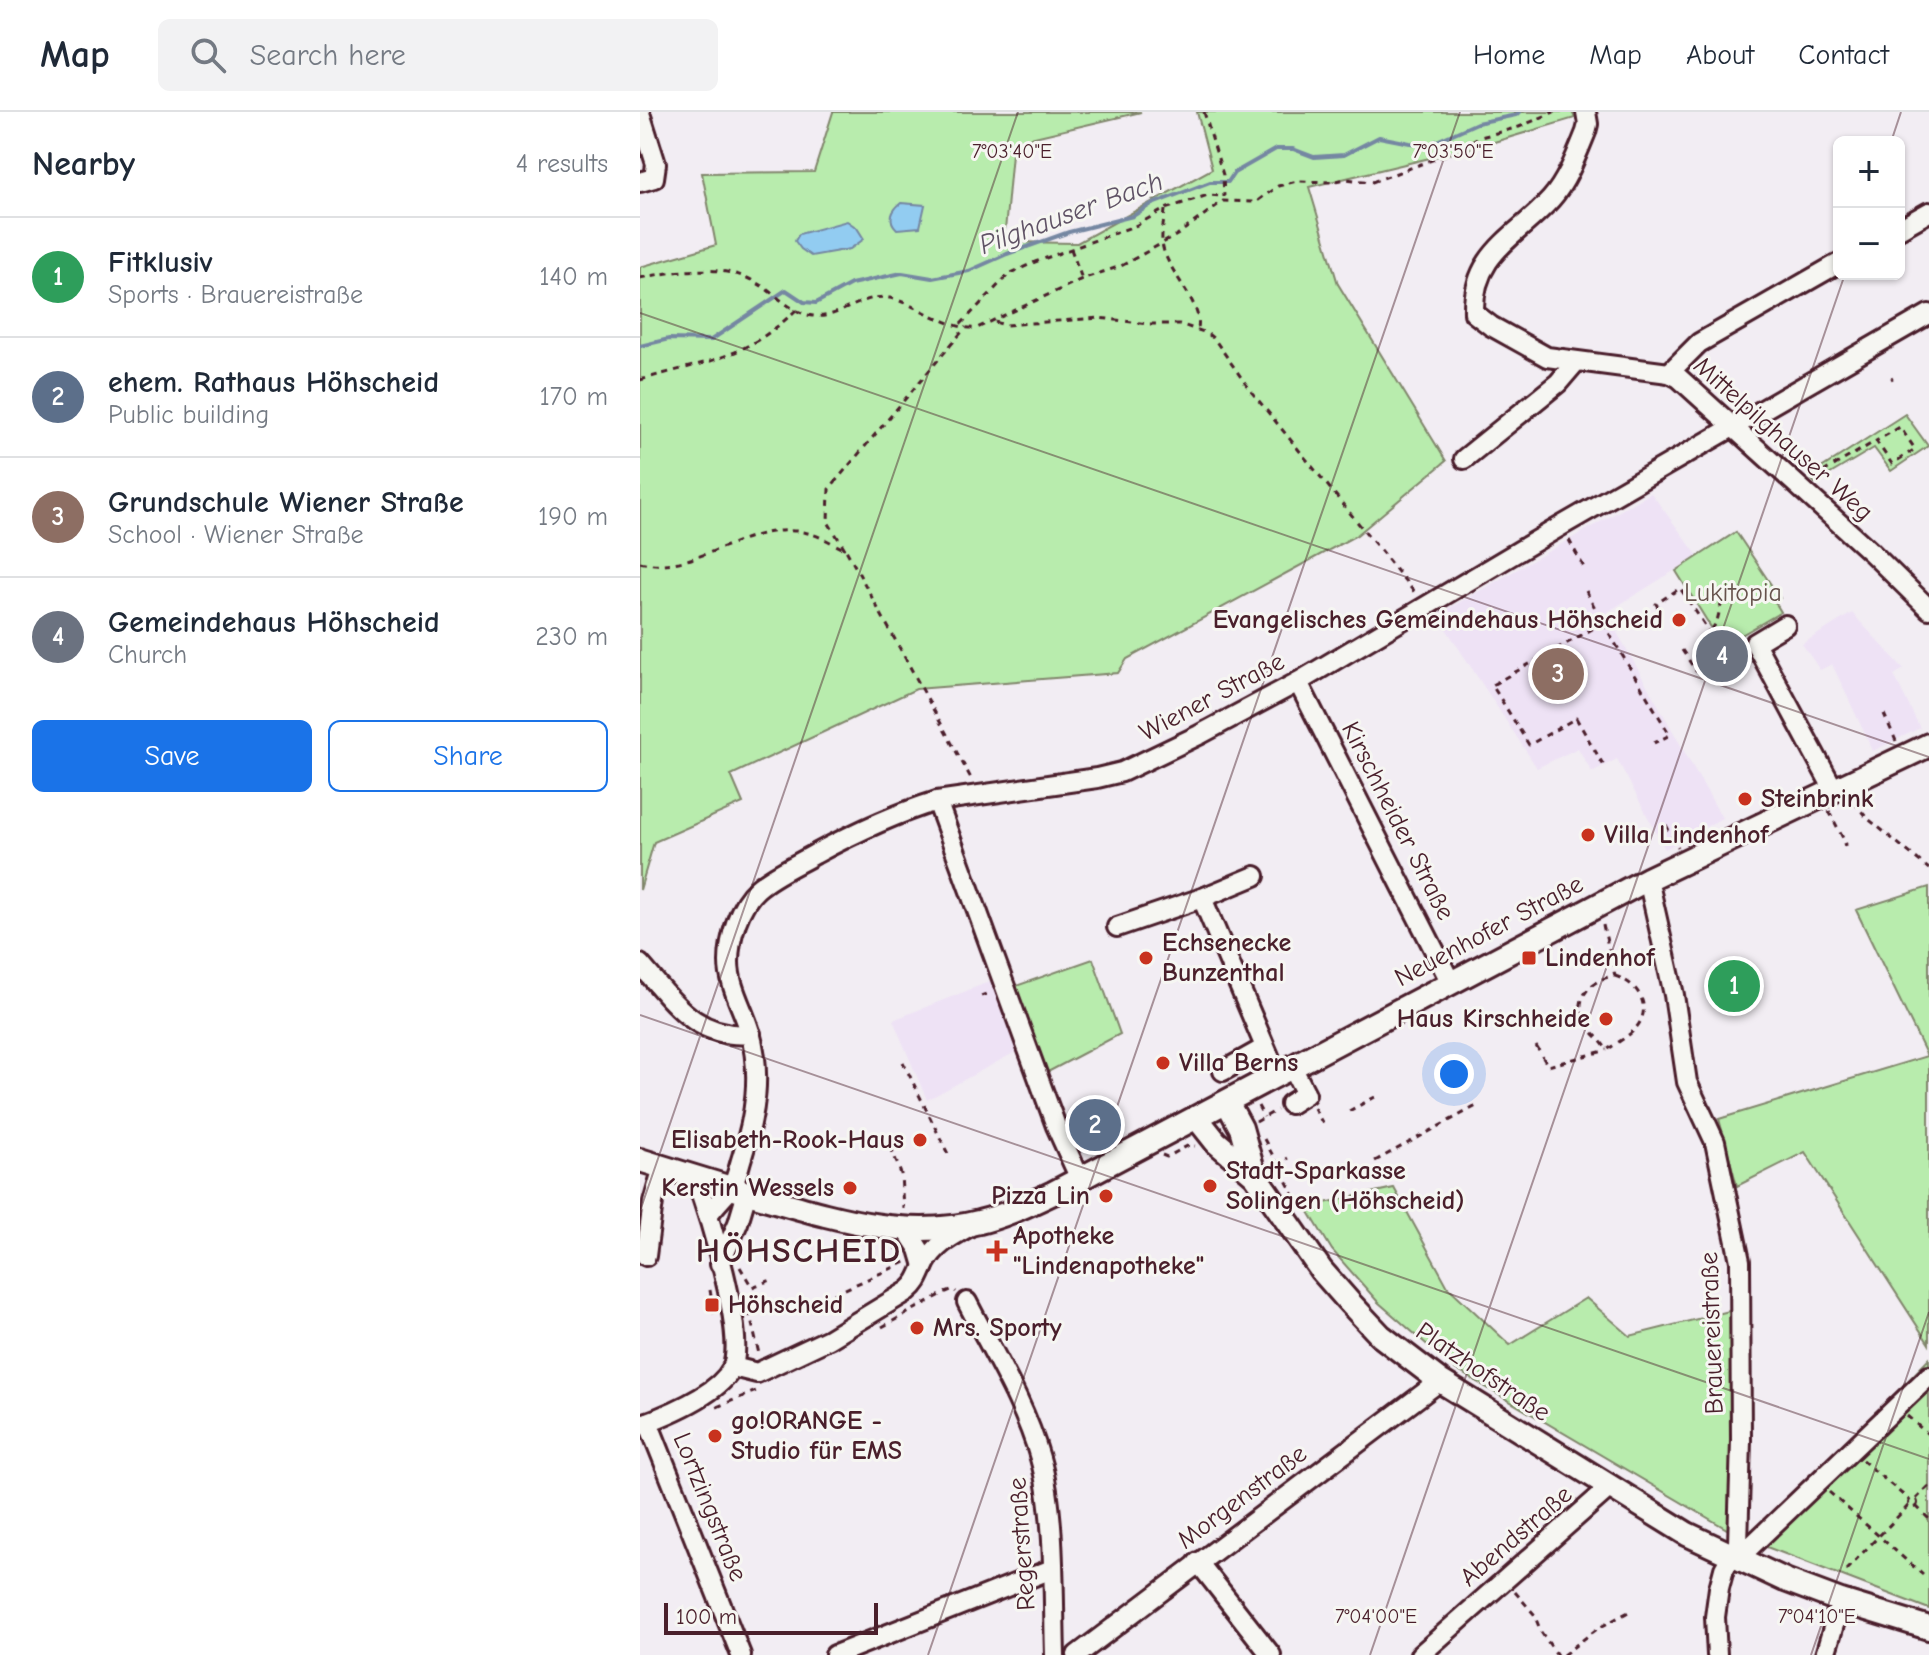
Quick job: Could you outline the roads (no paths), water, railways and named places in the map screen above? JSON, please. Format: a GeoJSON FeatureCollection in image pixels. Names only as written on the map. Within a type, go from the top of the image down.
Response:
{"type":"FeatureCollection","features":[{"type":"Feature","properties":{"kind":"main road","name":"Neuenhofer Straße"},"geometry":{"type":"LineString","coordinates":[[640,1160],[833,1217],[905,1221],[934,1229],[979,1222],[1012,1211],[1080,1179],[1648,879],[1838,800],[1929,745]]}},
{"type":"Feature","properties":{"kind":"main road","name":"Platzhofstraße"},"geometry":{"type":"LineString","coordinates":[[1227,1102],[1248,1125],[1255,1175]]}},
{"type":"Feature","properties":{"kind":"main road","name":"Platzhofstraße"},"geometry":{"type":"LineString","coordinates":[[1197,1118],[1216,1142],[1255,1175],[1321,1270],[1350,1303],[1381,1336],[1440,1381],[1687,1534],[1841,1601],[1929,1628]]}},
{"type":"Feature","properties":{"kind":"street","name":"Mittelpilghauser Weg"},"geometry":{"type":"LineString","coordinates":[[1586,112],[1586,132],[1558,189],[1493,253],[1479,273],[1473,296],[1474,313],[1547,357],[1669,373],[1679,378],[1929,609]]}},
{"type":"Feature","properties":{"kind":"street"},"geometry":{"type":"LineString","coordinates":[[640,113],[656,164],[654,178],[640,182]]}},
{"type":"Feature","properties":{"kind":"street"},"geometry":{"type":"LineString","coordinates":[[1905,226],[1929,212]]}},
{"type":"Feature","properties":{"kind":"street"},"geometry":{"type":"LineString","coordinates":[[1669,373],[1699,343],[1833,266]]}},
{"type":"Feature","properties":{"kind":"street","name":"Wiener Straße"},"geometry":{"type":"LineString","coordinates":[[720,1264],[758,1094],[751,1034],[734,990],[729,964],[740,914],[756,890],[794,865],[862,829],[937,801],[1081,781],[1122,772],[1199,735],[1298,682],[1425,605],[1929,314]]}},
{"type":"Feature","properties":{"kind":"street"},"geometry":{"type":"LineString","coordinates":[[1464,459],[1558,383],[1576,362]]}},
{"type":"Feature","properties":{"kind":"street"},"geometry":{"type":"LineString","coordinates":[[1785,625],[1755,643],[1838,800]]}},
{"type":"Feature","properties":{"kind":"street","name":"Kirschheider Straße"},"geometry":{"type":"LineString","coordinates":[[1298,682],[1451,983]]}},
{"type":"Feature","properties":{"kind":"street"},"geometry":{"type":"LineString","coordinates":[[937,801],[1056,1126],[1080,1179]]}},
{"type":"Feature","properties":{"kind":"street"},"geometry":{"type":"LineString","coordinates":[[1117,927],[1255,876]]}},
{"type":"Feature","properties":{"kind":"street","name":"Brauereistraße"},"geometry":{"type":"LineString","coordinates":[[1648,879],[1674,995],[1687,1082],[1715,1142],[1740,1261],[1741,1440],[1738,1544],[1732,1556]]}},
{"type":"Feature","properties":{"kind":"street"},"geometry":{"type":"LineString","coordinates":[[1202,898],[1264,1048],[1306,1094],[1290,1104]]}},
{"type":"Feature","properties":{"kind":"street"},"geometry":{"type":"LineString","coordinates":[[640,964],[686,1017],[732,1036],[751,1034]]}},
{"type":"Feature","properties":{"kind":"street"},"geometry":{"type":"LineString","coordinates":[[1223,1071],[1264,1048]]}},
{"type":"Feature","properties":{"kind":"street"},"geometry":{"type":"LineString","coordinates":[[646,1256],[653,1202],[663,1167]]}},
{"type":"Feature","properties":{"kind":"street"},"geometry":{"type":"LineString","coordinates":[[644,1424],[724,1381],[733,1367],[737,1350],[709,1214],[695,1177]]}},
{"type":"Feature","properties":{"kind":"street"},"geometry":{"type":"LineString","coordinates":[[709,1214],[719,1199],[739,1190]]}},
{"type":"Feature","properties":{"kind":"street"},"geometry":{"type":"LineString","coordinates":[[733,1367],[757,1373],[823,1342],[908,1291],[919,1280],[916,1262],[919,1249],[905,1221]]}},
{"type":"Feature","properties":{"kind":"street"},"geometry":{"type":"LineString","coordinates":[[916,1262],[941,1243],[979,1222]]}},
{"type":"Feature","properties":{"kind":"street","name":"Regerstraße"},"geometry":{"type":"LineString","coordinates":[[967,1302],[1028,1421],[1041,1461],[1052,1569],[1055,1655]]}},
{"type":"Feature","properties":{"kind":"street"},"geometry":{"type":"LineString","coordinates":[[1717,1655],[1716,1601],[1724,1569],[1732,1556],[1749,1548],[1929,1376]]}},
{"type":"Feature","properties":{"kind":"street","name":"Morgenstraße"},"geometry":{"type":"LineString","coordinates":[[1077,1655],[1440,1381]]}},
{"type":"Feature","properties":{"kind":"street","name":"Lortzingstraße"},"geometry":{"type":"LineString","coordinates":[[644,1424],[741,1655]]}},
{"type":"Feature","properties":{"kind":"street","name":"Abendstraße"},"geometry":{"type":"LineString","coordinates":[[1420,1655],[1610,1487]]}},
{"type":"Feature","properties":{"kind":"street"},"geometry":{"type":"LineString","coordinates":[[1198,1562],[1271,1655]]}},
{"type":"Feature","properties":{"kind":"street"},"geometry":{"type":"LineString","coordinates":[[835,1655],[1052,1569]]}},
{"type":"Feature","properties":{"kind":"street"},"geometry":{"type":"LineString","coordinates":[[1825,1655],[1841,1601]]}},
{"type":"Feature","properties":{"kind":"water"},"geometry":{"type":"Polygon","coordinates":[[[901,203],[925,205],[920,227],[897,229],[894,226],[892,215],[901,203]]]}},
{"type":"Feature","properties":{"kind":"water"},"geometry":{"type":"Polygon","coordinates":[[[847,221],[857,228],[864,239],[850,249],[811,256],[795,241],[799,234],[847,221]]]}},
{"type":"Feature","properties":{"kind":"waterway","name":"Pilghauser Bach"},"geometry":{"type":"LineString","coordinates":[[640,346],[669,339],[711,340],[786,290],[804,302],[816,303],[851,284],[902,273],[932,278],[969,271],[1069,232],[1133,216],[1150,205],[1210,182],[1228,182],[1234,173],[1276,149],[1293,149],[1314,157],[1344,155],[1379,137],[1430,144],[1477,123],[1519,112]]}},
{"type":"Feature","properties":{"kind":"place","name":"Evangelisches Gemeindehaus Höhscheid"},"geometry":{"type":"Point","coordinates":[1679,620]}},
{"type":"Feature","properties":{"kind":"place","name":"Gemeindehaus Höhscheid"},"geometry":{"type":"Point","coordinates":[1722,656]}},
{"type":"Feature","properties":{"kind":"place","name":"Grundschule Wiener Straße"},"geometry":{"type":"Point","coordinates":[1558,674]}},
{"type":"Feature","properties":{"kind":"place","name":"Steinbrink"},"geometry":{"type":"Point","coordinates":[1745,799]}},
{"type":"Feature","properties":{"kind":"place","name":"Villa Lindenhof"},"geometry":{"type":"Point","coordinates":[1588,835]}},
{"type":"Feature","properties":{"kind":"place","name":"Echsenecke Bunzenthal"},"geometry":{"type":"Point","coordinates":[1146,958]}},
{"type":"Feature","properties":{"kind":"place","name":"Lindenhof"},"geometry":{"type":"Point","coordinates":[1529,958]}},
{"type":"Feature","properties":{"kind":"place","name":"Fitklusiv"},"geometry":{"type":"Point","coordinates":[1734,986]}},
{"type":"Feature","properties":{"kind":"place","name":"Haus Kirschheide"},"geometry":{"type":"Point","coordinates":[1606,1019]}},
{"type":"Feature","properties":{"kind":"place","name":"Villa Berns"},"geometry":{"type":"Point","coordinates":[1163,1063]}},
{"type":"Feature","properties":{"kind":"place","name":"ehem. Rathaus Höhscheid"},"geometry":{"type":"Point","coordinates":[1095,1125]}},
{"type":"Feature","properties":{"kind":"place","name":"Elisabeth-Rook-Haus"},"geometry":{"type":"Point","coordinates":[920,1140]}},
{"type":"Feature","properties":{"kind":"place","name":"Stadt-Sparkasse Solingen (Höhscheid)"},"geometry":{"type":"Point","coordinates":[1210,1186]}},
{"type":"Feature","properties":{"kind":"place","name":"Kerstin Wessels"},"geometry":{"type":"Point","coordinates":[850,1188]}},
{"type":"Feature","properties":{"kind":"place","name":"Pizza Lin"},"geometry":{"type":"Point","coordinates":[1106,1196]}},
{"type":"Feature","properties":{"kind":"place","name":"Apotheke \"Lindenapotheke\""},"geometry":{"type":"Point","coordinates":[997,1251]}},
{"type":"Feature","properties":{"kind":"place","name":"Höhscheid"},"geometry":{"type":"Point","coordinates":[712,1305]}},
{"type":"Feature","properties":{"kind":"place","name":"Mrs. Sporty"},"geometry":{"type":"Point","coordinates":[917,1328]}},
{"type":"Feature","properties":{"kind":"place","name":"go!ORANGE - Studio für EMS"},"geometry":{"type":"Point","coordinates":[715,1436]}},
{"type":"Feature","properties":{"kind":"district","name":"HÖHSCHEID"},"geometry":{"type":"Point","coordinates":[799,1251]}},
{"type":"Feature","properties":{"kind":"park label","name":"Lukitopia"},"geometry":{"type":"Point","coordinates":[1733,593]}}]}
